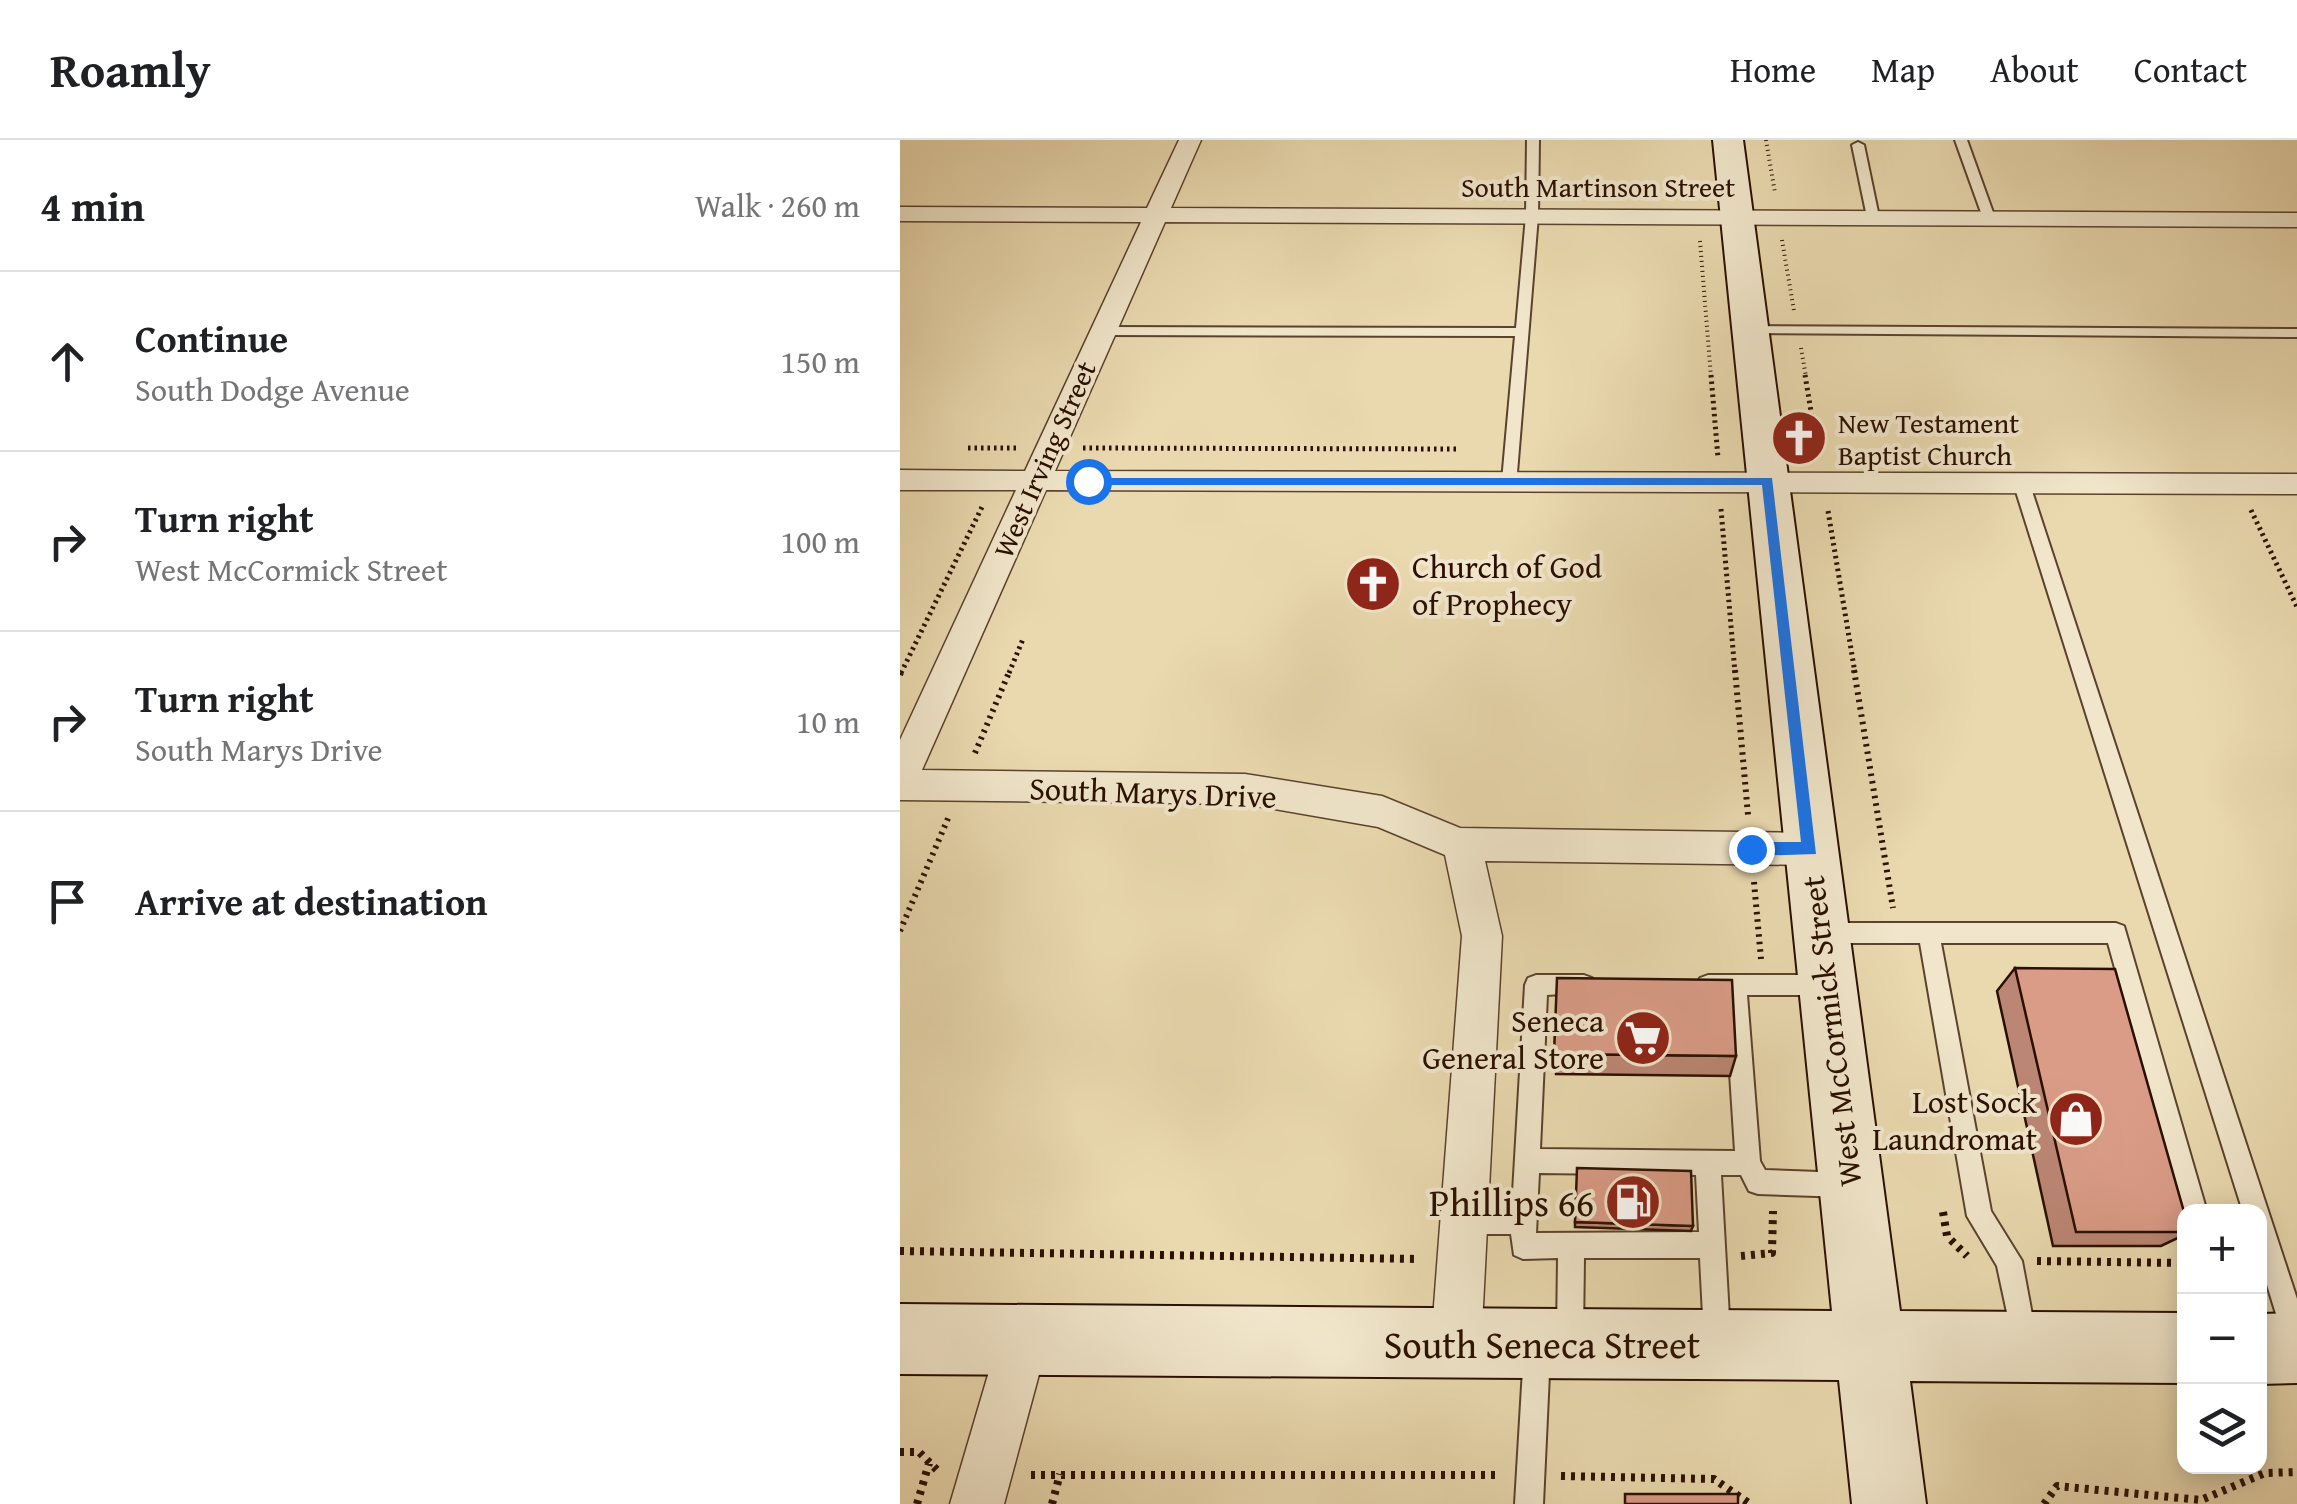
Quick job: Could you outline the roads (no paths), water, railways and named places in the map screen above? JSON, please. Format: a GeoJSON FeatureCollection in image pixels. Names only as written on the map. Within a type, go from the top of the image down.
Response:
{"type":"FeatureCollection","features":[{"type":"Feature","properties":{"kind":"street","name":"West Irving Street"},"geometry":{"type":"LineString","coordinates":[[900,782],[1190,140]]}},
{"type":"Feature","properties":{"kind":"street","name":"West McCormick Street"},"geometry":{"type":"LineString","coordinates":[[1728,140],[1738,216],[1774,330],[1736,490],[1810,849],[1889,1504]]}},
{"type":"Feature","properties":{"kind":"street","name":"South Martinson Street"},"geometry":{"type":"LineString","coordinates":[[900,214],[2297,220]]}},
{"type":"Feature","properties":{"kind":"street"},"geometry":{"type":"LineString","coordinates":[[900,480],[1510,480],[1736,490],[1822,481],[2021,482],[2293,492]]}},
{"type":"Feature","properties":{"kind":"street","name":"South Marys Drive"},"geometry":{"type":"LineString","coordinates":[[900,782],[1245,789],[1382,812],[1458,844],[1810,849]]}},
{"type":"Feature","properties":{"kind":"street"},"geometry":{"type":"LineString","coordinates":[[1456,1344],[1482,936],[1464,852],[1458,844]]}},
{"type":"Feature","properties":{"kind":"street","name":"South Seneca Street"},"geometry":{"type":"LineString","coordinates":[[900,1339],[2177,1348]]}},
{"type":"Feature","properties":{"kind":"street"},"geometry":{"type":"LineString","coordinates":[[982,1490],[1023,1340]]}},
{"type":"Feature","properties":{"kind":"street"},"geometry":{"type":"LineString","coordinates":[[2267,1348],[2297,1348]]}},
{"type":"Feature","properties":{"kind":"lane"},"geometry":{"type":"LineString","coordinates":[[1510,480],[1532,216],[1533,140]]}},
{"type":"Feature","properties":{"kind":"lane"},"geometry":{"type":"LineString","coordinates":[[1961,140],[1989,218]]}},
{"type":"Feature","properties":{"kind":"lane"},"geometry":{"type":"LineString","coordinates":[[1858,145],[1874,217]]}},
{"type":"Feature","properties":{"kind":"lane"},"geometry":{"type":"LineString","coordinates":[[1774,330],[2297,333]]}},
{"type":"Feature","properties":{"kind":"lane"},"geometry":{"type":"LineString","coordinates":[[1102,331],[1522,332]]}},
{"type":"Feature","properties":{"kind":"lane"},"geometry":{"type":"LineString","coordinates":[[2021,482],[2253,1204]]}},
{"type":"Feature","properties":{"kind":"lane"},"geometry":{"type":"LineString","coordinates":[[1929,932],[1980,1216],[2010,1261],[2025,1347]]}},
{"type":"Feature","properties":{"kind":"lane"},"geometry":{"type":"LineString","coordinates":[[1821,933],[2116,933],[2193,1204]]}},
{"type":"Feature","properties":{"kind":"lane"},"geometry":{"type":"LineString","coordinates":[[1615,985],[1536,985],[1523,1246],[1712,1246]]}},
{"type":"Feature","properties":{"kind":"lane"},"geometry":{"type":"LineString","coordinates":[[1675,985],[1826,985]]}},
{"type":"Feature","properties":{"kind":"lane"},"geometry":{"type":"LineString","coordinates":[[1734,985],[1748,1162],[1758,1182],[1849,1185]]}},
{"type":"Feature","properties":{"kind":"lane"},"geometry":{"type":"LineString","coordinates":[[1527,1161],[1748,1162]]}},
{"type":"Feature","properties":{"kind":"lane"},"geometry":{"type":"LineString","coordinates":[[1708,1162],[1718,1345]]}},
{"type":"Feature","properties":{"kind":"lane"},"geometry":{"type":"LineString","coordinates":[[1466,1222],[1524,1222]]}},
{"type":"Feature","properties":{"kind":"lane"},"geometry":{"type":"LineString","coordinates":[[2267,1245],[2297,1340]]}},
{"type":"Feature","properties":{"kind":"lane"},"geometry":{"type":"LineString","coordinates":[[1530,1490],[1572,1246]]}},
{"type":"Feature","properties":{"kind":"place","name":"New Testament Baptist Church"},"geometry":{"type":"Point","coordinates":[1799,438]}},
{"type":"Feature","properties":{"kind":"place","name":"Church of God of Prophecy"},"geometry":{"type":"Point","coordinates":[1373,584]}},
{"type":"Feature","properties":{"kind":"place","name":"Seneca General Store"},"geometry":{"type":"Point","coordinates":[1643,1038]}},
{"type":"Feature","properties":{"kind":"place","name":"Lost Sock Laundromat"},"geometry":{"type":"Point","coordinates":[2076,1119]}},
{"type":"Feature","properties":{"kind":"place","name":"Phillips 66"},"geometry":{"type":"Point","coordinates":[1633,1202]}}]}
